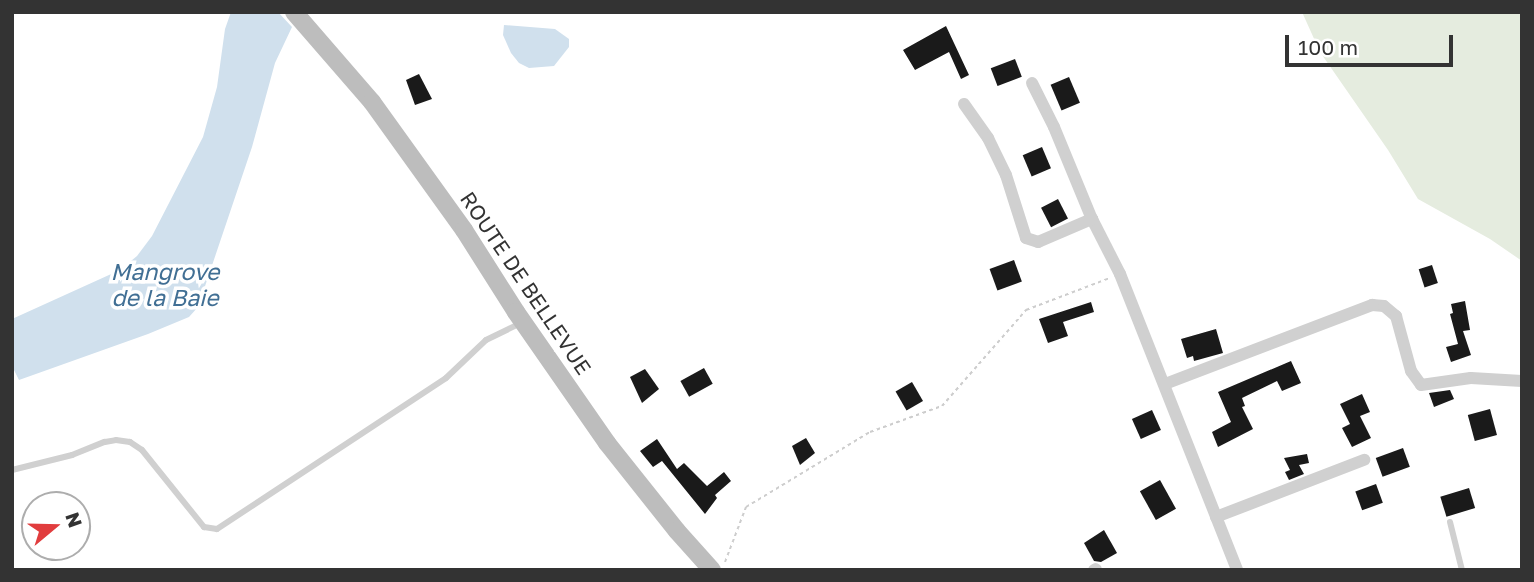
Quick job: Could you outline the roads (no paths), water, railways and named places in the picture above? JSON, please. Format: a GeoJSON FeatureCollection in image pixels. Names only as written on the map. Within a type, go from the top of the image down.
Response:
{"type":"FeatureCollection","features":[{"type":"Feature","properties":{"kind":"main road","name":"ROUTE DE BELLEVUE"},"geometry":{"type":"LineString","coordinates":[[299,17],[372,103],[464,230],[523,323],[607,443],[677,531],[712,570]]}},
{"type":"Feature","properties":{"kind":"street"},"geometry":{"type":"LineString","coordinates":[[1032,83],[1054,127],[1092,219],[1120,274],[1237,570]]}},
{"type":"Feature","properties":{"kind":"street"},"geometry":{"type":"LineString","coordinates":[[964,104],[988,138],[1006,175],[1026,238],[1038,242],[1092,219]]}},
{"type":"Feature","properties":{"kind":"street"},"geometry":{"type":"LineString","coordinates":[[1164,384],[1372,305],[1384,306],[1396,316],[1411,371],[1422,385],[1471,378],[1522,382]]}},
{"type":"Feature","properties":{"kind":"street"},"geometry":{"type":"LineString","coordinates":[[1216,517],[1364,460]]}},
{"type":"Feature","properties":{"kind":"lane"},"geometry":{"type":"LineString","coordinates":[[12,470],[72,455],[105,442],[130,442],[142,450],[204,527],[217,529],[446,379],[486,340],[523,323]]}},
{"type":"Feature","properties":{"kind":"lane"},"geometry":{"type":"LineString","coordinates":[[1450,522],[1462,570]]}},
{"type":"Feature","properties":{"kind":"water","name":"Mangrove de la Baie"},"geometry":{"type":"Polygon","coordinates":[[[231,12],[278,12],[292,27],[275,63],[252,147],[198,307],[189,317],[148,334],[19,380],[12,366],[12,319],[120,270],[137,256],[152,236],[203,137],[217,87],[225,29],[231,12]]]}},
{"type":"Feature","properties":{"kind":"water"},"geometry":{"type":"Polygon","coordinates":[[[504,25],[555,29],[569,39],[569,47],[554,66],[529,68],[519,63],[511,53],[503,35],[504,25]]]}}]}
